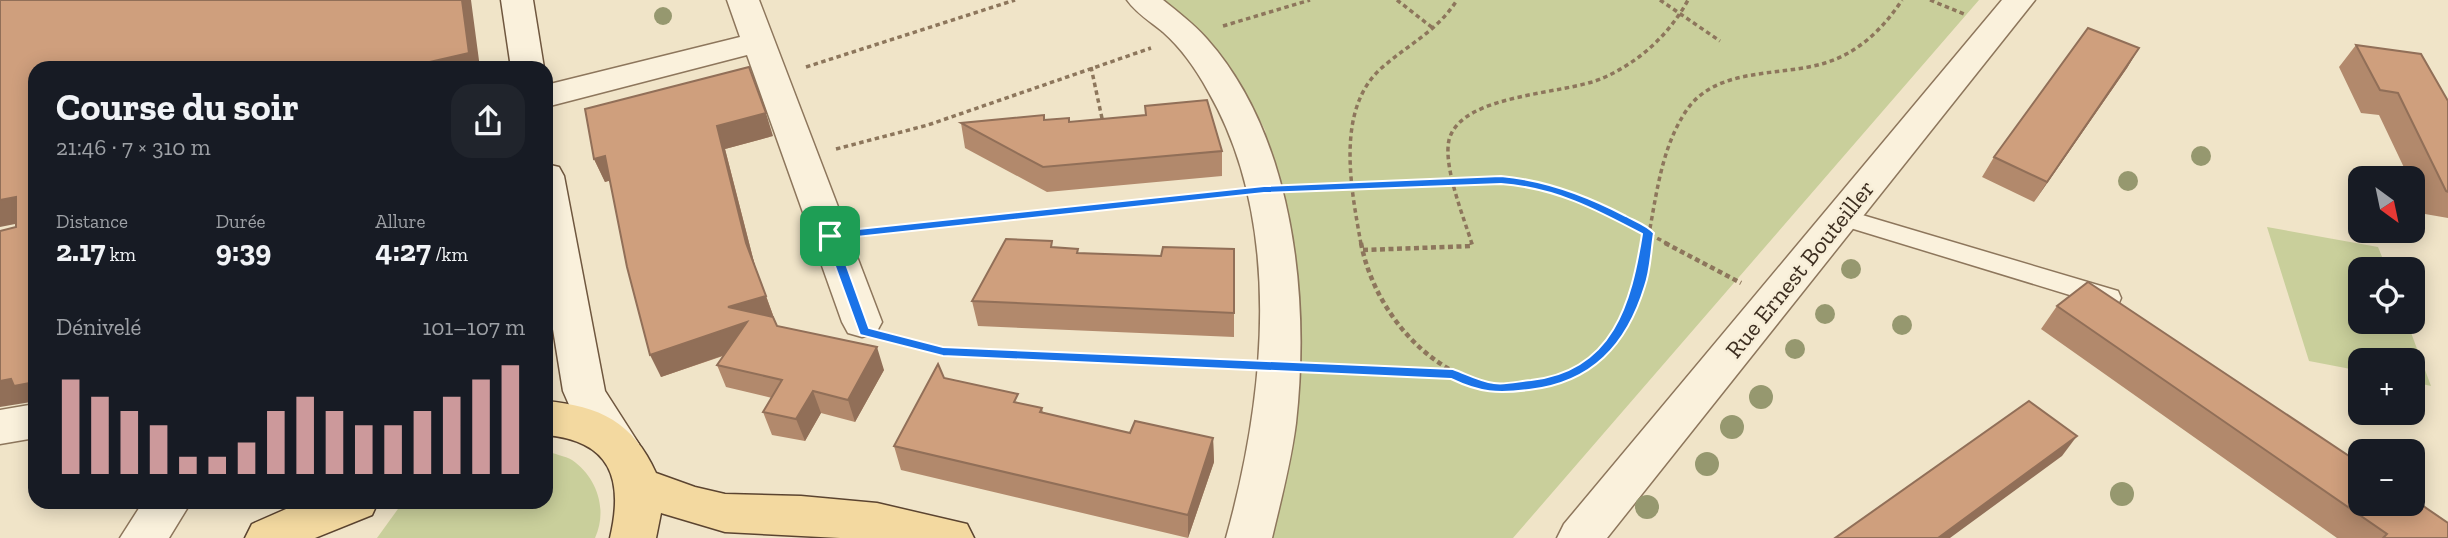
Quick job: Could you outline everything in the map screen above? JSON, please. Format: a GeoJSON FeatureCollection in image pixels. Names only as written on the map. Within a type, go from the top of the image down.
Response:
{"type":"FeatureCollection","features":[{"type":"Feature","properties":{"kind":"main road"},"geometry":{"type":"LineString","coordinates":[[553,419],[588,426],[617,444],[631,463],[640,486],[640,519],[634,538]]}},
{"type":"Feature","properties":{"kind":"main road"},"geometry":{"type":"LineString","coordinates":[[640,486],[694,506],[725,513],[801,515],[877,522],[951,538]]}},
{"type":"Feature","properties":{"kind":"main road"},"geometry":{"type":"LineString","coordinates":[[268,538],[333,509]]}},
{"type":"Feature","properties":{"kind":"main road"},"geometry":{"type":"LineString","coordinates":[[335,538],[354,509]]}},
{"type":"Feature","properties":{"kind":"street"},"geometry":{"type":"LineString","coordinates":[[517,0],[527,61]]}},
{"type":"Feature","properties":{"kind":"street"},"geometry":{"type":"LineString","coordinates":[[743,0],[862,322]]}},
{"type":"Feature","properties":{"kind":"street"},"geometry":{"type":"LineString","coordinates":[[1143,0],[1186,37],[1218,78],[1249,135],[1264,190],[1272,231],[1278,288],[1278,366],[1276,410],[1264,481],[1249,538]]}},
{"type":"Feature","properties":{"kind":"street","name":"Rue Ernest Bouteiller"},"geometry":{"type":"LineString","coordinates":[[1580,538],[2019,0]]}},
{"type":"Feature","properties":{"kind":"street"},"geometry":{"type":"LineString","coordinates":[[553,94],[759,42]]}},
{"type":"Feature","properties":{"kind":"street"},"geometry":{"type":"LineString","coordinates":[[553,220],[584,391],[589,404],[617,444]]}},
{"type":"Feature","properties":{"kind":"street"},"geometry":{"type":"LineString","coordinates":[[553,293],[561,270]]}},
{"type":"Feature","properties":{"kind":"street"},"geometry":{"type":"LineString","coordinates":[[0,426],[28,422]]}},
{"type":"Feature","properties":{"kind":"street"},"geometry":{"type":"LineString","coordinates":[[143,538],[164,509]]}},
{"type":"Feature","properties":{"kind":"lane"},"geometry":{"type":"LineString","coordinates":[[1842,217],[2110,298],[2133,314]]}},
{"type":"Feature","properties":{"kind":"path"},"geometry":{"type":"LineString","coordinates":[[772,78],[1015,0]]}},
{"type":"Feature","properties":{"kind":"path"},"geometry":{"type":"LineString","coordinates":[[801,158],[928,125],[1091,67],[1310,0]]}},
{"type":"Feature","properties":{"kind":"path"},"geometry":{"type":"LineString","coordinates":[[1397,0],[1434,29]]}},
{"type":"Feature","properties":{"kind":"path"},"geometry":{"type":"LineString","coordinates":[[1457,0],[1434,29],[1392,58],[1363,90],[1351,135],[1351,185],[1371,280],[1390,314],[1430,358],[1472,383],[1497,389],[1552,383],[1573,375],[1591,363],[1622,329],[1645,266],[1654,197],[1665,152],[1686,110],[1695,101],[1707,92],[1740,78],[1765,71],[1812,67],[1844,56],[1880,30],[1902,0]]}},
{"type":"Feature","properties":{"kind":"path"},"geometry":{"type":"LineString","coordinates":[[1660,0],[1720,41]]}},
{"type":"Feature","properties":{"kind":"path"},"geometry":{"type":"LineString","coordinates":[[1363,250],[1472,246],[1455,181],[1449,141],[1456,128],[1469,116],[1491,105],[1580,87],[1616,72],[1637,58],[1681,14],[1688,0]]}},
{"type":"Feature","properties":{"kind":"path"},"geometry":{"type":"LineString","coordinates":[[1091,67],[1103,123]]}},
{"type":"Feature","properties":{"kind":"path"},"geometry":{"type":"LineString","coordinates":[[830,236],[1264,190],[1501,180],[1533,183],[1602,208],[1775,299]]}},
{"type":"Feature","properties":{"kind":"path"},"geometry":{"type":"LineString","coordinates":[[862,322],[864,332],[943,352],[1453,374]]}},
{"type":"Feature","properties":{"kind":"green space"},"geometry":{"type":"Polygon","coordinates":[[[1164,0],[1979,0],[1513,538],[1262,538],[1282,205],[1265,130],[1237,77],[1206,38],[1164,0]]]}},
{"type":"Feature","properties":{"kind":"green space"},"geometry":{"type":"Polygon","coordinates":[[[2267,227],[2378,247],[2382,257],[2348,257],[2348,334],[2412,334],[2417,348],[2348,348],[2348,368],[2309,361],[2267,227]]]}},
{"type":"Feature","properties":{"kind":"green space"},"geometry":{"type":"Polygon","coordinates":[[[2425,370],[2431,386],[2425,385],[2425,370]]]}},
{"type":"Feature","properties":{"kind":"green space"},"geometry":{"type":"Polygon","coordinates":[[[553,453],[566,457],[581,467],[594,485],[600,505],[599,527],[595,538],[377,538],[398,509],[553,509],[553,453]]]}},
{"type":"Feature","properties":{"kind":"building"},"geometry":{"type":"Polygon","coordinates":[[[0,0],[462,0],[469,53],[434,61],[28,61],[28,383],[14,386],[11,379],[0,381],[0,231],[16,227],[16,197],[0,200],[0,0]]]}},
{"type":"Feature","properties":{"kind":"building"},"geometry":{"type":"Polygon","coordinates":[[[2088,28],[2139,48],[2047,182],[1994,157],[2088,28]]]}},
{"type":"Feature","properties":{"kind":"building"},"geometry":{"type":"Polygon","coordinates":[[[2356,45],[2421,54],[2448,101],[2448,192],[2398,93],[2380,90],[2356,45]]]}},
{"type":"Feature","properties":{"kind":"building"},"geometry":{"type":"Polygon","coordinates":[[[749,67],[766,113],[717,126],[746,243],[766,296],[728,307],[773,317],[777,326],[877,347],[848,400],[813,391],[796,419],[763,412],[782,380],[717,365],[747,322],[650,355],[627,267],[605,156],[594,159],[585,109],[749,67]]]}},
{"type":"Feature","properties":{"kind":"building"},"geometry":{"type":"Polygon","coordinates":[[[1207,100],[1222,151],[1043,167],[961,123],[1044,115],[1044,120],[1069,118],[1069,122],[1146,115],[1145,106],[1207,100]]]}},
{"type":"Feature","properties":{"kind":"building"},"geometry":{"type":"Polygon","coordinates":[[[1006,239],[1052,241],[1051,247],[1078,249],[1077,253],[1161,256],[1163,247],[1234,249],[1234,313],[972,301],[1006,239]]]}},
{"type":"Feature","properties":{"kind":"building"},"geometry":{"type":"Polygon","coordinates":[[[2088,282],[2348,455],[2348,507],[2057,306],[2088,282]]]}},
{"type":"Feature","properties":{"kind":"building"},"geometry":{"type":"Polygon","coordinates":[[[938,364],[944,378],[1018,394],[1014,402],[1042,408],[1040,412],[1130,433],[1135,421],[1213,438],[1188,515],[894,446],[938,364]]]}},
{"type":"Feature","properties":{"kind":"building"},"geometry":{"type":"Polygon","coordinates":[[[2029,401],[2077,436],[1938,538],[1835,538],[2029,401]]]}},
{"type":"Feature","properties":{"kind":"building"},"geometry":{"type":"Polygon","coordinates":[[[2425,507],[2448,523],[2448,538],[2383,538],[2387,534],[2361,516],[2425,516],[2425,507]]]}},
{"type":"Feature","properties":{"kind":"route"},"geometry":{"type":"LineString","coordinates":[[1501,180],[1533,183],[1559,190],[1602,208],[1648,233],[1640,285],[1622,329],[1606,348],[1591,363],[1573,375],[1552,383],[1497,389],[1472,383],[1453,374],[943,352],[864,332],[830,236],[1264,190],[1501,180]]}}]}
